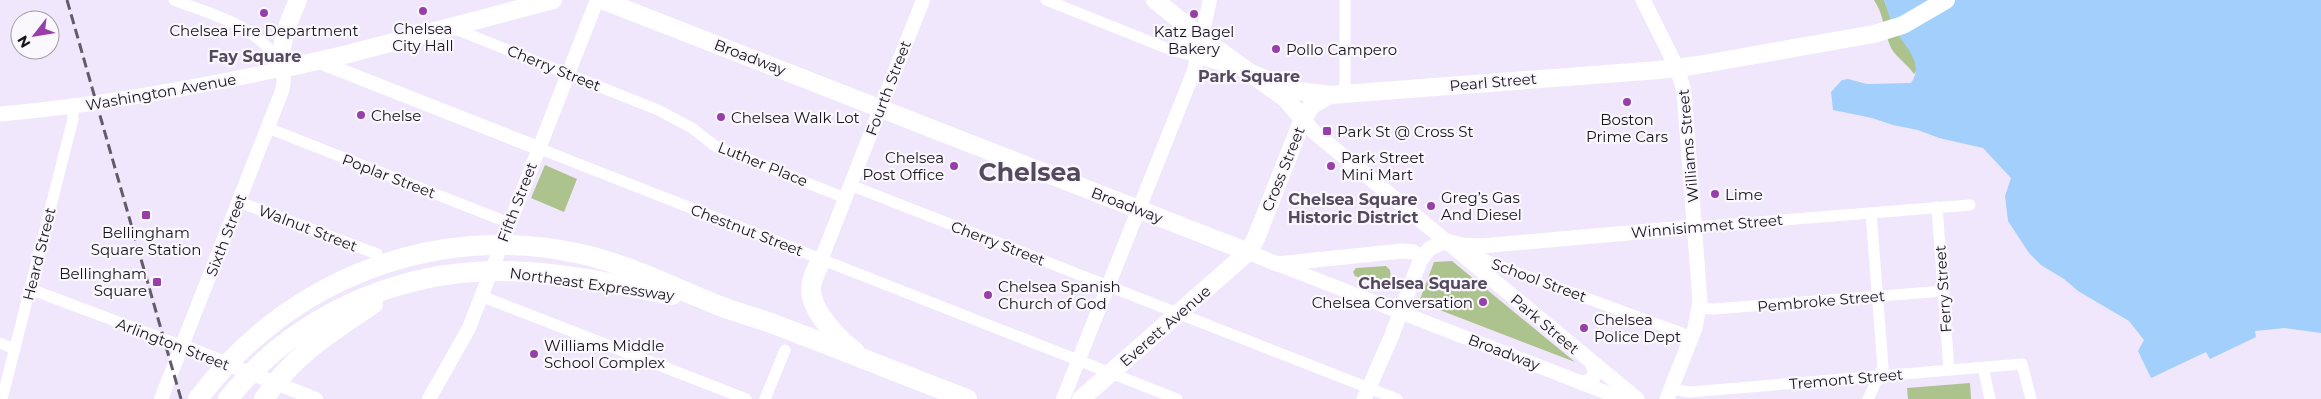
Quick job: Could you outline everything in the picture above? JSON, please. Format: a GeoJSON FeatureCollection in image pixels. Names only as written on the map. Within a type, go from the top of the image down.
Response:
{"type":"FeatureCollection","features":[{"type":"Feature","properties":{"kind":"highway","name":"Northeast Expressway"},"geometry":{"type":"LineString","coordinates":[[198,399],[224,366],[255,336],[282,315],[322,290],[365,269],[394,260],[445,248],[478,245],[540,247],[604,260],[653,277],[720,306],[775,325],[880,366],[906,376],[915,379],[967,399],[764,320],[680,296],[591,280],[521,272],[464,273],[403,284],[353,301],[310,325],[262,362],[228,399]]}},
{"type":"Feature","properties":{"kind":"highway"},"geometry":{"type":"LineString","coordinates":[[821,260],[811,287],[816,306],[833,332],[848,347],[880,366]]}},
{"type":"Feature","properties":{"kind":"highway"},"geometry":{"type":"LineString","coordinates":[[264,399],[285,372],[314,344],[403,284]]}},
{"type":"Feature","properties":{"kind":"main road"},"geometry":{"type":"LineString","coordinates":[[282,69],[283,39],[298,0]]}},
{"type":"Feature","properties":{"kind":"main road"},"geometry":{"type":"LineString","coordinates":[[500,14],[517,0]]}},
{"type":"Feature","properties":{"kind":"main road","name":"Washington Avenue"},"geometry":{"type":"LineString","coordinates":[[0,114],[78,107],[126,100],[282,69],[552,0]]}},
{"type":"Feature","properties":{"kind":"main road","name":"Broadway"},"geometry":{"type":"LineString","coordinates":[[602,0],[1276,264]]}},
{"type":"Feature","properties":{"kind":"main road","name":"Park Street"},"geometry":{"type":"LineString","coordinates":[[1155,0],[1202,38],[1286,99],[1314,132],[1637,399]]}},
{"type":"Feature","properties":{"kind":"main road","name":"Williams Street"},"geometry":{"type":"LineString","coordinates":[[1643,0],[1677,68],[1682,83],[1687,110],[1700,288],[1699,308],[1692,337],[1669,394]]}},
{"type":"Feature","properties":{"kind":"main road","name":"Pearl Street"},"geometry":{"type":"LineString","coordinates":[[1251,74],[1291,90],[1338,95],[1677,68],[1870,36],[1904,25],[1946,0]]}},
{"type":"Feature","properties":{"kind":"main road","name":"Cross Street"},"geometry":{"type":"LineString","coordinates":[[1248,252],[1256,238],[1303,119],[1317,101],[1338,95]]}},
{"type":"Feature","properties":{"kind":"main road","name":"Winnisimmet Street"},"geometry":{"type":"LineString","coordinates":[[1444,240],[1463,245],[1480,246],[1695,227]]}},
{"type":"Feature","properties":{"kind":"main road"},"geometry":{"type":"LineString","coordinates":[[1366,393],[1422,256],[1429,249],[1444,240]]}},
{"type":"Feature","properties":{"kind":"main road"},"geometry":{"type":"LineString","coordinates":[[1276,264],[1402,251],[1413,252],[1422,256]]}},
{"type":"Feature","properties":{"kind":"main road","name":"Everett Avenue"},"geometry":{"type":"LineString","coordinates":[[1081,399],[1248,252]]}},
{"type":"Feature","properties":{"kind":"main road"},"geometry":{"type":"LineString","coordinates":[[1582,383],[1591,381],[1596,372],[1592,363]]}},
{"type":"Feature","properties":{"kind":"street"},"geometry":{"type":"LineString","coordinates":[[174,0],[252,32],[270,49],[282,69]]}},
{"type":"Feature","properties":{"kind":"street","name":"Fifth Street"},"geometry":{"type":"LineString","coordinates":[[429,399],[464,339],[597,0]]}},
{"type":"Feature","properties":{"kind":"street","name":"Fourth Street"},"geometry":{"type":"LineString","coordinates":[[821,260],[923,0]]}},
{"type":"Feature","properties":{"kind":"street","name":"Pearl Street"},"geometry":{"type":"LineString","coordinates":[[1046,0],[1170,50],[1251,74]]}},
{"type":"Feature","properties":{"kind":"street"},"geometry":{"type":"LineString","coordinates":[[1063,399],[1198,57],[1210,0]]}},
{"type":"Feature","properties":{"kind":"street"},"geometry":{"type":"LineString","coordinates":[[1338,95],[1345,0]]}},
{"type":"Feature","properties":{"kind":"street"},"geometry":{"type":"LineString","coordinates":[[1170,50],[1179,45],[1184,38],[1181,22]]}},
{"type":"Feature","properties":{"kind":"street","name":"Cherry Street"},"geometry":{"type":"LineString","coordinates":[[450,27],[658,110]]}},
{"type":"Feature","properties":{"kind":"street","name":"Chestnut Street"},"geometry":{"type":"LineString","coordinates":[[316,61],[1177,399]]}},
{"type":"Feature","properties":{"kind":"street","name":"Sixth Street"},"geometry":{"type":"LineString","coordinates":[[161,399],[284,86],[282,69]]}},
{"type":"Feature","properties":{"kind":"street","name":"Heard Street"},"geometry":{"type":"LineString","coordinates":[[2,399],[73,119],[78,107]]}},
{"type":"Feature","properties":{"kind":"street","name":"Luther Place"},"geometry":{"type":"LineString","coordinates":[[658,110],[692,128],[715,146],[847,192]]}},
{"type":"Feature","properties":{"kind":"street","name":"Poplar Street"},"geometry":{"type":"LineString","coordinates":[[268,128],[509,222]]}},
{"type":"Feature","properties":{"kind":"street","name":"Cherry Street"},"geometry":{"type":"LineString","coordinates":[[847,192],[1179,314],[1366,393],[1397,399]]}},
{"type":"Feature","properties":{"kind":"street","name":"Walnut Street"},"geometry":{"type":"LineString","coordinates":[[239,202],[377,254]]}},
{"type":"Feature","properties":{"kind":"street","name":"Winnisimmet Street"},"geometry":{"type":"LineString","coordinates":[[1695,227],[1970,205]]}},
{"type":"Feature","properties":{"kind":"street","name":"Ferry Street"},"geometry":{"type":"LineString","coordinates":[[1937,207],[1949,370]]}},
{"type":"Feature","properties":{"kind":"street"},"geometry":{"type":"LineString","coordinates":[[1868,399],[1883,367],[1871,213]]}},
{"type":"Feature","properties":{"kind":"street","name":"School Street"},"geometry":{"type":"LineString","coordinates":[[1444,240],[1497,265],[1692,337]]}},
{"type":"Feature","properties":{"kind":"street","name":"Broadway"},"geometry":{"type":"LineString","coordinates":[[1276,264],[1623,399]]}},
{"type":"Feature","properties":{"kind":"street","name":"Arlington Street"},"geometry":{"type":"LineString","coordinates":[[30,289],[316,399]]}},
{"type":"Feature","properties":{"kind":"street","name":"Pembroke Street"},"geometry":{"type":"LineString","coordinates":[[1699,308],[1714,309],[1944,291]]}},
{"type":"Feature","properties":{"kind":"street"},"geometry":{"type":"LineString","coordinates":[[481,296],[746,399]]}},
{"type":"Feature","properties":{"kind":"street"},"geometry":{"type":"LineString","coordinates":[[0,343],[15,349]]}},
{"type":"Feature","properties":{"kind":"street"},"geometry":{"type":"LineString","coordinates":[[765,399],[785,350]]}},
{"type":"Feature","properties":{"kind":"street","name":"Tremont Street"},"geometry":{"type":"LineString","coordinates":[[1669,394],[2022,364],[2031,399]]}},
{"type":"Feature","properties":{"kind":"street"},"geometry":{"type":"LineString","coordinates":[[1983,367],[1990,399]]}},
{"type":"Feature","properties":{"kind":"green space"},"geometry":{"type":"Polygon","coordinates":[[[1874,0],[1884,0],[1895,29],[1910,50],[1918,68],[1914,74],[1891,48],[1880,12],[1874,0]]]}},
{"type":"Feature","properties":{"kind":"green space"},"geometry":{"type":"Polygon","coordinates":[[[545,165],[577,179],[564,212],[531,198],[545,165]]]}},
{"type":"Feature","properties":{"kind":"green space"},"geometry":{"type":"Polygon","coordinates":[[[1452,261],[1575,362],[1419,302],[1434,262],[1452,261]]]}},
{"type":"Feature","properties":{"kind":"green space"},"geometry":{"type":"Polygon","coordinates":[[[1386,266],[1390,270],[1391,278],[1383,287],[1355,276],[1353,272],[1356,268],[1386,266]]]}},
{"type":"Feature","properties":{"kind":"green space"},"geometry":{"type":"Polygon","coordinates":[[[1970,383],[1971,399],[1908,399],[1907,388],[1970,383]]]}},
{"type":"Feature","properties":{"kind":"water"},"geometry":{"type":"Polygon","coordinates":[[[1884,0],[2321,0],[2321,333],[2285,328],[2255,331],[2256,337],[2210,359],[2206,352],[2151,378],[2138,351],[2144,340],[2129,321],[2078,291],[2064,279],[2041,265],[2029,253],[2008,221],[2005,196],[2011,178],[1983,148],[1939,138],[1918,130],[1872,118],[1833,110],[1831,92],[1842,80],[1848,79],[1867,84],[1911,83],[1915,76],[1915,62],[1893,27],[1884,0]]]}},
{"type":"Feature","properties":{"kind":"railway"},"geometry":{"type":"LineString","coordinates":[[67,0],[181,399]]}},
{"type":"Feature","properties":{"kind":"place","name":"Chelsea City Hall"},"geometry":{"type":"Point","coordinates":[423,11]}},
{"type":"Feature","properties":{"kind":"place","name":"Chelsea Fire Department"},"geometry":{"type":"Point","coordinates":[264,13]}},
{"type":"Feature","properties":{"kind":"place","name":"Katz Bagel Bakery"},"geometry":{"type":"Point","coordinates":[1194,14]}},
{"type":"Feature","properties":{"kind":"place","name":"Pollo Campero"},"geometry":{"type":"Point","coordinates":[1276,49]}},
{"type":"Feature","properties":{"kind":"place","name":"Boston Prime Cars"},"geometry":{"type":"Point","coordinates":[1627,102]}},
{"type":"Feature","properties":{"kind":"place","name":"Chelse"},"geometry":{"type":"Point","coordinates":[361,115]}},
{"type":"Feature","properties":{"kind":"place","name":"Chelsea Walk Lot"},"geometry":{"type":"Point","coordinates":[721,117]}},
{"type":"Feature","properties":{"kind":"place","name":"Park St @ Cross St"},"geometry":{"type":"Point","coordinates":[1327,131]}},
{"type":"Feature","properties":{"kind":"place","name":"Chelsea Post Office"},"geometry":{"type":"Point","coordinates":[954,166]}},
{"type":"Feature","properties":{"kind":"place","name":"Park Street Mini Mart"},"geometry":{"type":"Point","coordinates":[1331,166]}},
{"type":"Feature","properties":{"kind":"place","name":"Lime"},"geometry":{"type":"Point","coordinates":[1715,194]}},
{"type":"Feature","properties":{"kind":"place","name":"Greg’s Gas And Diesel"},"geometry":{"type":"Point","coordinates":[1431,206]}},
{"type":"Feature","properties":{"kind":"place","name":"Bellingham Square Station"},"geometry":{"type":"Point","coordinates":[146,215]}},
{"type":"Feature","properties":{"kind":"place","name":"Bellingham Square"},"geometry":{"type":"Point","coordinates":[157,282]}},
{"type":"Feature","properties":{"kind":"place","name":"Chelsea Spanish Church of God"},"geometry":{"type":"Point","coordinates":[988,295]}},
{"type":"Feature","properties":{"kind":"place","name":"Chelsea Conversation"},"geometry":{"type":"Point","coordinates":[1483,302]}},
{"type":"Feature","properties":{"kind":"place","name":"Chelsea Police Dept"},"geometry":{"type":"Point","coordinates":[1584,328]}},
{"type":"Feature","properties":{"kind":"place","name":"Williams Middle School Complex"},"geometry":{"type":"Point","coordinates":[534,354]}},
{"type":"Feature","properties":{"kind":"district","name":"Fay Square"},"geometry":{"type":"Point","coordinates":[255,56]}},
{"type":"Feature","properties":{"kind":"district","name":"Park Square"},"geometry":{"type":"Point","coordinates":[1249,76]}},
{"type":"Feature","properties":{"kind":"district","name":"Chelsea"},"geometry":{"type":"Point","coordinates":[1030,172]}},
{"type":"Feature","properties":{"kind":"district","name":"Chelsea Square Historic District"},"geometry":{"type":"Point","coordinates":[1353,208]}},
{"type":"Feature","properties":{"kind":"district","name":"Chelsea Square"},"geometry":{"type":"Point","coordinates":[1423,283]}}]}
